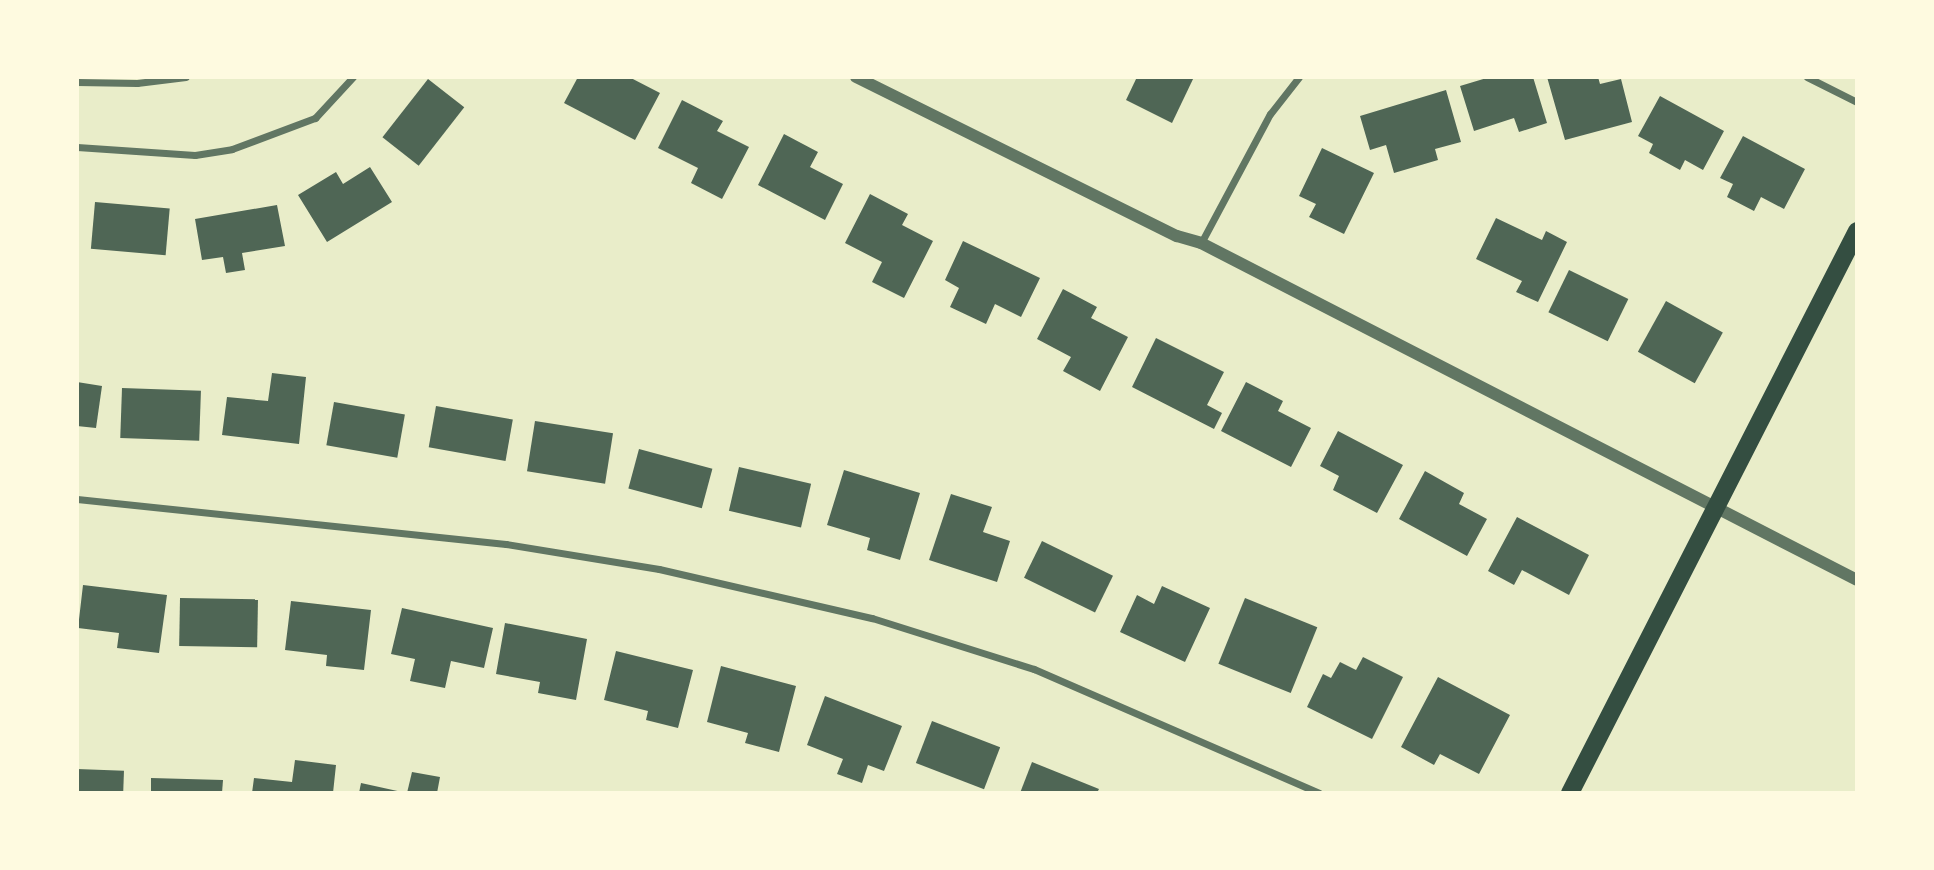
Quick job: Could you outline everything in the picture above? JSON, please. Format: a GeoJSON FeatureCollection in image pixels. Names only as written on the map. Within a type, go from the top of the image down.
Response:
{"type":"FeatureCollection","features":[{"type":"Feature","properties":{"kind":"main road"},"geometry":{"type":"LineString","coordinates":[[1570,793],[1857,232]]}},
{"type":"Feature","properties":{"kind":"street"},"geometry":{"type":"LineString","coordinates":[[77,82],[137,83],[186,77]]}},
{"type":"Feature","properties":{"kind":"street"},"geometry":{"type":"LineString","coordinates":[[77,146],[195,155],[232,149],[315,118],[353,77]]}},
{"type":"Feature","properties":{"kind":"street"},"geometry":{"type":"LineString","coordinates":[[856,77],[1177,236],[1201,243],[1857,580]]}},
{"type":"Feature","properties":{"kind":"street"},"geometry":{"type":"LineString","coordinates":[[1201,243],[1270,114],[1299,77]]}},
{"type":"Feature","properties":{"kind":"street"},"geometry":{"type":"LineString","coordinates":[[1807,77],[1857,102]]}},
{"type":"Feature","properties":{"kind":"street"},"geometry":{"type":"LineString","coordinates":[[77,499],[173,505],[506,544],[659,569],[872,618],[1034,668],[1319,793]]}},
{"type":"Feature","properties":{"kind":"building"},"geometry":{"type":"Polygon","coordinates":[[[578,77],[629,77],[660,93],[635,140],[564,103],[578,77]]]}},
{"type":"Feature","properties":{"kind":"building"},"geometry":{"type":"Polygon","coordinates":[[[1137,77],[1194,77],[1172,123],[1126,100],[1137,77]]]}},
{"type":"Feature","properties":{"kind":"building"},"geometry":{"type":"Polygon","coordinates":[[[1490,77],[1533,77],[1547,123],[1519,132],[1514,118],[1474,131],[1460,86],[1490,77]]]}},
{"type":"Feature","properties":{"kind":"building"},"geometry":{"type":"Polygon","coordinates":[[[1547,77],[1598,77],[1600,84],[1621,79],[1632,122],[1565,140],[1547,77]]]}},
{"type":"Feature","properties":{"kind":"building"},"geometry":{"type":"Polygon","coordinates":[[[428,79],[464,107],[419,166],[382,137],[428,79]]]}},
{"type":"Feature","properties":{"kind":"building"},"geometry":{"type":"Polygon","coordinates":[[[1446,90],[1461,142],[1435,149],[1438,160],[1394,173],[1386,145],[1370,150],[1360,116],[1446,90]]]}},
{"type":"Feature","properties":{"kind":"building"},"geometry":{"type":"Polygon","coordinates":[[[1660,96],[1724,131],[1703,170],[1685,160],[1680,170],[1649,153],[1653,144],[1638,136],[1660,96]]]}},
{"type":"Feature","properties":{"kind":"building"},"geometry":{"type":"Polygon","coordinates":[[[682,100],[723,121],[717,131],[749,147],[722,199],[691,183],[698,168],[658,148],[682,100]]]}},
{"type":"Feature","properties":{"kind":"building"},"geometry":{"type":"Polygon","coordinates":[[[784,134],[818,152],[810,167],[843,184],[825,220],[758,185],[784,134]]]}},
{"type":"Feature","properties":{"kind":"building"},"geometry":{"type":"Polygon","coordinates":[[[1743,136],[1805,169],[1784,209],[1761,197],[1754,211],[1727,197],[1733,184],[1720,178],[1743,136]]]}},
{"type":"Feature","properties":{"kind":"building"},"geometry":{"type":"Polygon","coordinates":[[[1322,148],[1374,173],[1344,234],[1309,217],[1316,204],[1299,196],[1322,148]]]}},
{"type":"Feature","properties":{"kind":"building"},"geometry":{"type":"Polygon","coordinates":[[[370,167],[392,202],[327,242],[298,195],[336,172],[343,184],[370,167]]]}},
{"type":"Feature","properties":{"kind":"building"},"geometry":{"type":"Polygon","coordinates":[[[870,194],[908,214],[902,225],[933,241],[904,298],[872,282],[882,262],[845,243],[870,194]]]}},
{"type":"Feature","properties":{"kind":"building"},"geometry":{"type":"Polygon","coordinates":[[[95,202],[170,209],[166,255],[91,249],[95,202]]]}},
{"type":"Feature","properties":{"kind":"building"},"geometry":{"type":"Polygon","coordinates":[[[277,205],[285,246],[242,253],[245,270],[226,273],[223,257],[202,260],[195,219],[277,205]]]}},
{"type":"Feature","properties":{"kind":"building"},"geometry":{"type":"Polygon","coordinates":[[[1496,218],[1542,240],[1546,231],[1567,242],[1538,302],[1516,292],[1522,281],[1476,259],[1496,218]]]}},
{"type":"Feature","properties":{"kind":"building"},"geometry":{"type":"Polygon","coordinates":[[[963,241],[1040,278],[1021,317],[995,304],[986,324],[950,307],[959,288],[945,280],[963,241]]]}},
{"type":"Feature","properties":{"kind":"building"},"geometry":{"type":"Polygon","coordinates":[[[1569,270],[1628,299],[1608,341],[1548,312],[1569,270]]]}},
{"type":"Feature","properties":{"kind":"building"},"geometry":{"type":"Polygon","coordinates":[[[1063,289],[1097,307],[1091,318],[1128,337],[1100,391],[1063,371],[1071,357],[1037,339],[1063,289]]]}},
{"type":"Feature","properties":{"kind":"building"},"geometry":{"type":"Polygon","coordinates":[[[1666,301],[1723,333],[1695,383],[1638,352],[1666,301]]]}},
{"type":"Feature","properties":{"kind":"building"},"geometry":{"type":"Polygon","coordinates":[[[1156,338],[1224,372],[1207,405],[1222,413],[1214,429],[1132,387],[1156,338]]]}},
{"type":"Feature","properties":{"kind":"building"},"geometry":{"type":"Polygon","coordinates":[[[272,373],[306,377],[299,444],[222,435],[227,397],[268,401],[272,373]]]}},
{"type":"Feature","properties":{"kind":"building"},"geometry":{"type":"Polygon","coordinates":[[[77,382],[102,386],[96,428],[77,426],[77,382]]]}},
{"type":"Feature","properties":{"kind":"building"},"geometry":{"type":"Polygon","coordinates":[[[1246,382],[1283,401],[1278,411],[1311,428],[1291,467],[1221,431],[1246,382]]]}},
{"type":"Feature","properties":{"kind":"building"},"geometry":{"type":"Polygon","coordinates":[[[122,388],[201,391],[199,441],[120,438],[122,388]]]}},
{"type":"Feature","properties":{"kind":"building"},"geometry":{"type":"Polygon","coordinates":[[[334,402],[405,415],[397,458],[326,445],[334,402]]]}},
{"type":"Feature","properties":{"kind":"building"},"geometry":{"type":"Polygon","coordinates":[[[436,406],[513,420],[506,461],[429,447],[436,406]]]}},
{"type":"Feature","properties":{"kind":"building"},"geometry":{"type":"Polygon","coordinates":[[[535,421],[613,433],[605,484],[527,471],[535,421]]]}},
{"type":"Feature","properties":{"kind":"building"},"geometry":{"type":"Polygon","coordinates":[[[1338,431],[1403,465],[1377,513],[1333,490],[1339,476],[1320,466],[1338,431]]]}},
{"type":"Feature","properties":{"kind":"building"},"geometry":{"type":"Polygon","coordinates":[[[639,449],[712,469],[702,508],[628,489],[639,449]]]}},
{"type":"Feature","properties":{"kind":"building"},"geometry":{"type":"Polygon","coordinates":[[[739,467],[811,484],[801,527],[729,511],[739,467]]]}},
{"type":"Feature","properties":{"kind":"building"},"geometry":{"type":"Polygon","coordinates":[[[844,470],[920,493],[900,560],[867,550],[870,538],[827,525],[844,470]]]}},
{"type":"Feature","properties":{"kind":"building"},"geometry":{"type":"Polygon","coordinates":[[[1425,471],[1464,493],[1459,504],[1487,519],[1467,556],[1399,519],[1425,471]]]}},
{"type":"Feature","properties":{"kind":"building"},"geometry":{"type":"Polygon","coordinates":[[[951,494],[992,507],[983,532],[1010,541],[997,582],[929,560],[951,494]]]}},
{"type":"Feature","properties":{"kind":"building"},"geometry":{"type":"Polygon","coordinates":[[[1517,517],[1589,555],[1569,595],[1522,570],[1514,585],[1488,571],[1517,517]]]}},
{"type":"Feature","properties":{"kind":"building"},"geometry":{"type":"Polygon","coordinates":[[[1042,541],[1113,576],[1095,612],[1024,578],[1042,541]]]}},
{"type":"Feature","properties":{"kind":"building"},"geometry":{"type":"Polygon","coordinates":[[[83,585],[167,595],[159,653],[117,648],[119,633],[78,628],[83,585]]]}},
{"type":"Feature","properties":{"kind":"building"},"geometry":{"type":"Polygon","coordinates":[[[1162,586],[1210,608],[1185,662],[1120,632],[1137,595],[1154,604],[1162,586]]]}},
{"type":"Feature","properties":{"kind":"building"},"geometry":{"type":"Polygon","coordinates":[[[180,598],[258,599],[257,647],[179,646],[180,598]]]}},
{"type":"Feature","properties":{"kind":"building"},"geometry":{"type":"Polygon","coordinates":[[[1245,598],[1317,627],[1291,693],[1218,664],[1245,598]]]}},
{"type":"Feature","properties":{"kind":"building"},"geometry":{"type":"Polygon","coordinates":[[[291,601],[371,610],[364,670],[326,666],[327,655],[285,650],[291,601]]]}},
{"type":"Feature","properties":{"kind":"building"},"geometry":{"type":"Polygon","coordinates":[[[402,608],[493,628],[484,668],[451,661],[445,688],[410,681],[415,659],[391,654],[402,608]]]}},
{"type":"Feature","properties":{"kind":"building"},"geometry":{"type":"Polygon","coordinates":[[[505,623],[587,639],[576,700],[538,693],[540,682],[496,674],[505,623]]]}},
{"type":"Feature","properties":{"kind":"building"},"geometry":{"type":"Polygon","coordinates":[[[616,651],[693,670],[678,728],[646,720],[648,711],[604,700],[616,651]]]}},
{"type":"Feature","properties":{"kind":"building"},"geometry":{"type":"Polygon","coordinates":[[[1363,657],[1403,677],[1372,739],[1307,707],[1323,674],[1331,678],[1340,662],[1356,670],[1363,657]]]}},
{"type":"Feature","properties":{"kind":"building"},"geometry":{"type":"Polygon","coordinates":[[[721,666],[796,686],[779,752],[745,743],[748,733],[707,722],[721,666]]]}},
{"type":"Feature","properties":{"kind":"building"},"geometry":{"type":"Polygon","coordinates":[[[1438,677],[1510,715],[1479,774],[1440,754],[1434,765],[1401,747],[1438,677]]]}},
{"type":"Feature","properties":{"kind":"building"},"geometry":{"type":"Polygon","coordinates":[[[825,696],[902,726],[884,771],[868,765],[862,783],[837,774],[843,759],[807,745],[825,696]]]}},
{"type":"Feature","properties":{"kind":"building"},"geometry":{"type":"Polygon","coordinates":[[[932,721],[1000,747],[984,789],[916,763],[932,721]]]}},
{"type":"Feature","properties":{"kind":"building"},"geometry":{"type":"Polygon","coordinates":[[[295,760],[336,765],[333,793],[252,793],[254,778],[292,782],[295,760]]]}},
{"type":"Feature","properties":{"kind":"building"},"geometry":{"type":"Polygon","coordinates":[[[1032,762],[1099,789],[1097,793],[1020,793],[1032,762]]]}},
{"type":"Feature","properties":{"kind":"building"},"geometry":{"type":"Polygon","coordinates":[[[77,769],[124,771],[123,793],[77,793],[77,769]]]}},
{"type":"Feature","properties":{"kind":"building"},"geometry":{"type":"Polygon","coordinates":[[[412,772],[440,777],[437,793],[407,793],[412,772]]]}},
{"type":"Feature","properties":{"kind":"building"},"geometry":{"type":"Polygon","coordinates":[[[151,778],[223,780],[222,793],[151,793],[151,778]]]}},
{"type":"Feature","properties":{"kind":"building"},"geometry":{"type":"Polygon","coordinates":[[[361,783],[402,792],[402,793],[359,793],[361,783]]]}}]}
